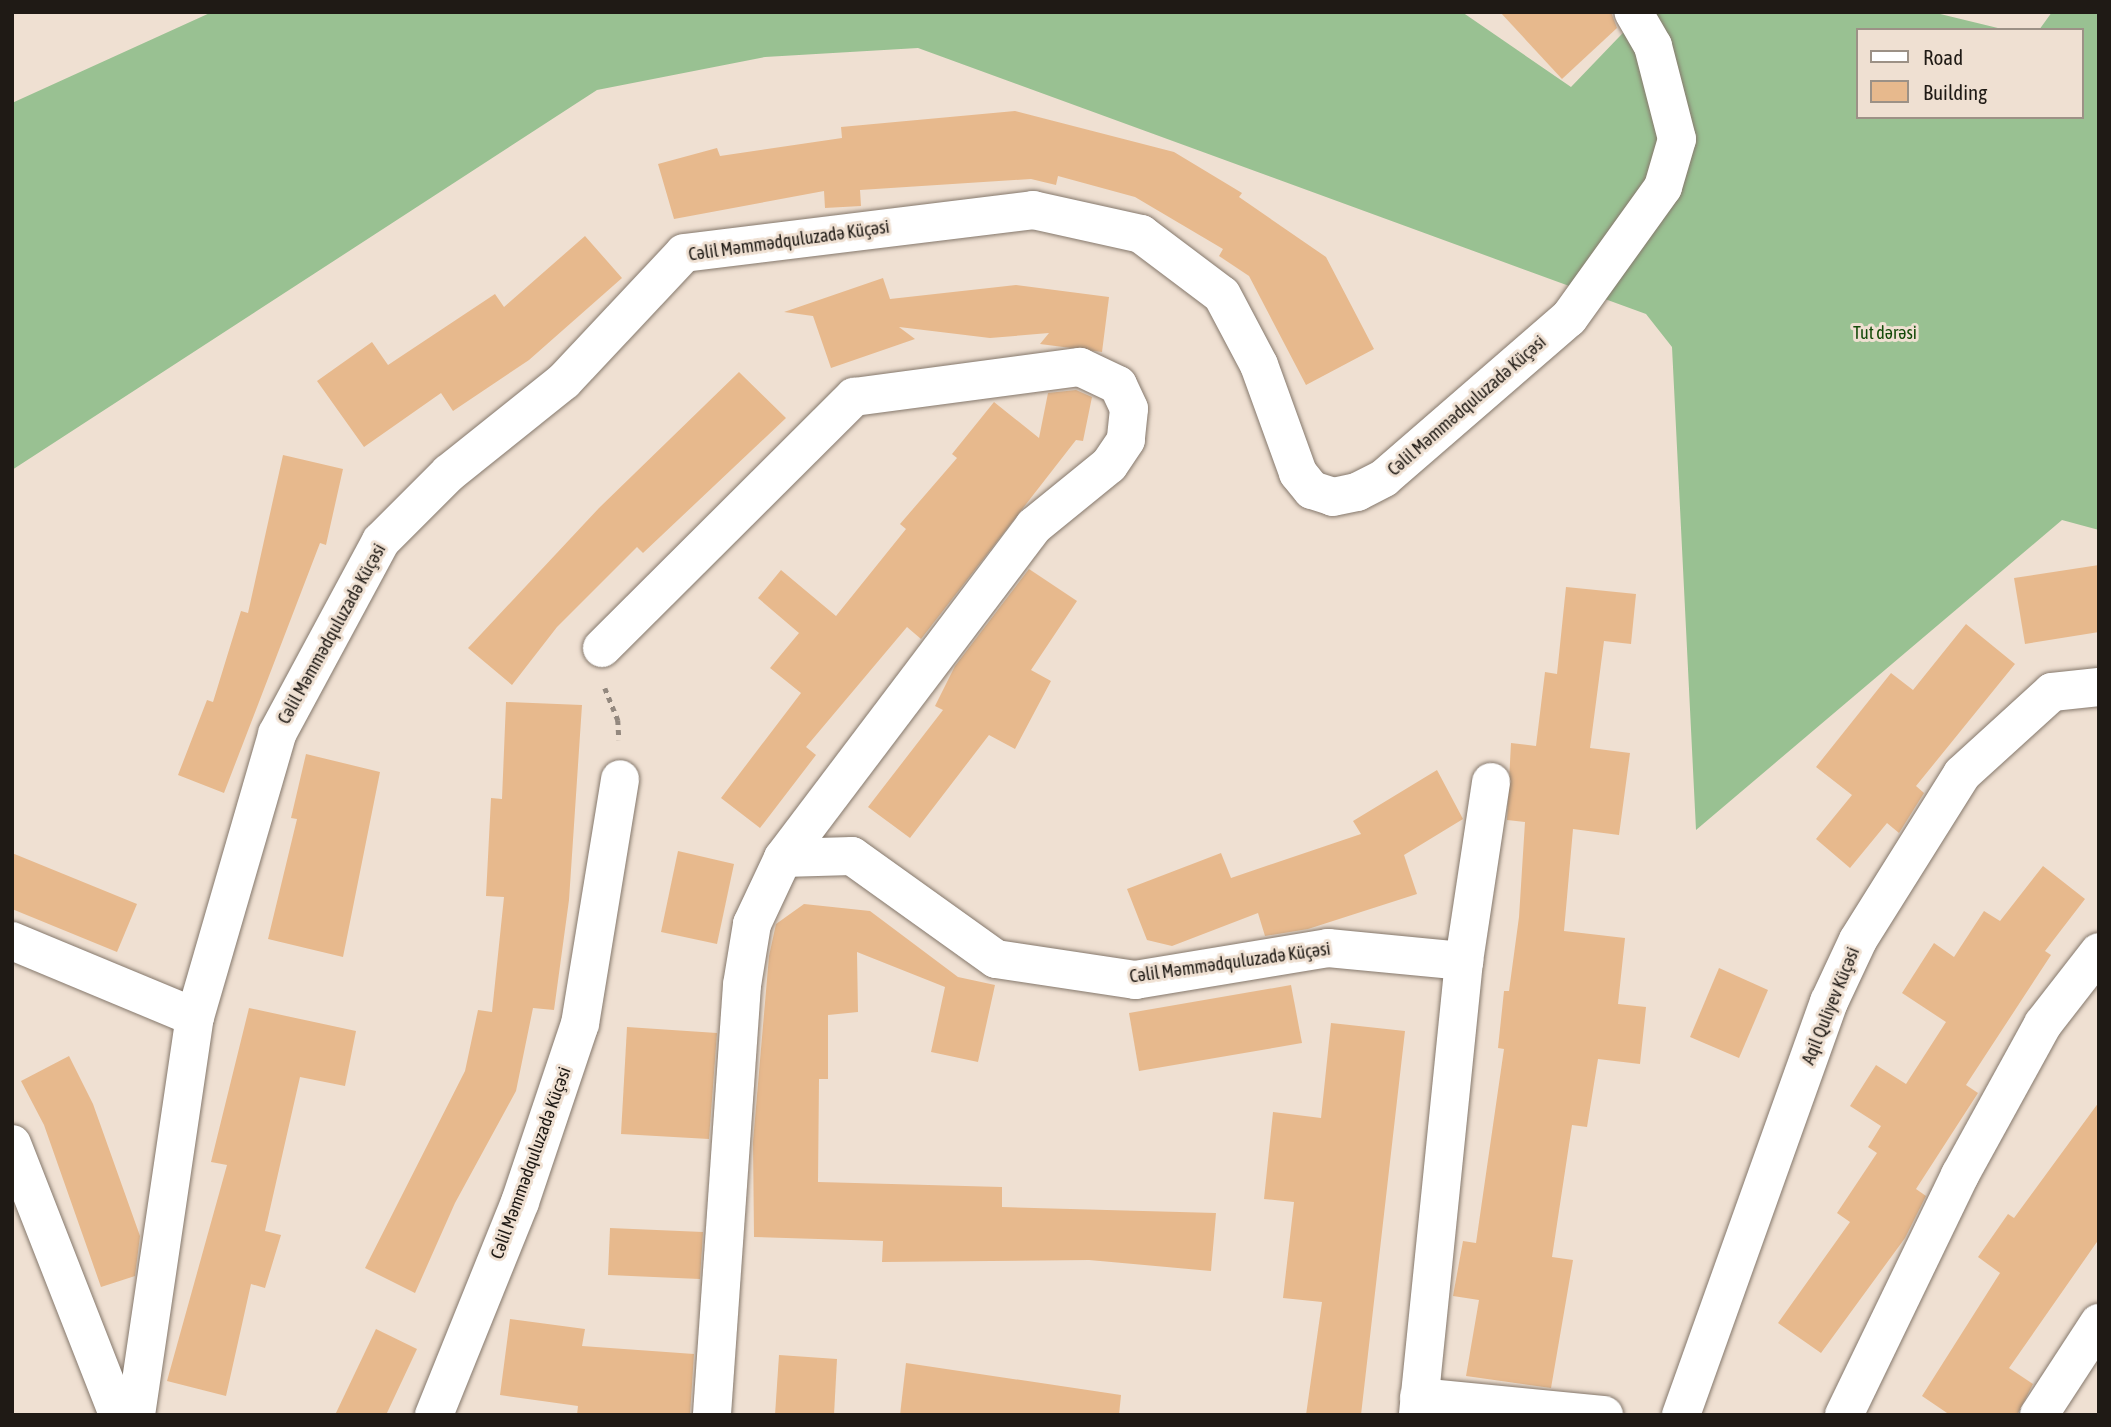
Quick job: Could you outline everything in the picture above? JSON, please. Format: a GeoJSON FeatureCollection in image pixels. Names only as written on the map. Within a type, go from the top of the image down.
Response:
{"type":"FeatureCollection","features":[{"type":"Feature","properties":{"kind":"street","name":"Cəlil Məmmədquluzadə Küçəsi"},"geometry":{"type":"LineString","coordinates":[[136,1415],[195,1017],[277,734],[381,541],[449,473],[564,381],[684,253],[1033,210],[1141,234],[1222,295],[1259,365],[1298,474],[1312,490],[1333,497],[1384,478],[1569,318],[1663,187],[1677,139],[1657,58],[1633,12]]}},
{"type":"Feature","properties":{"kind":"street"},"geometry":{"type":"LineString","coordinates":[[602,648],[854,397],[1080,367],[1118,384],[1129,409],[1126,440],[1110,465],[1034,526],[783,858],[752,924],[742,985],[712,1415]]}},
{"type":"Feature","properties":{"kind":"street","name":"Aqil Quliyev Küçəsi"},"geometry":{"type":"LineString","coordinates":[[1681,1415],[1829,1002],[1858,940],[1962,774],[2052,692],[2099,687]]}},
{"type":"Feature","properties":{"kind":"street","name":"Cəlil Məmmədquluzadə Küçəsi"},"geometry":{"type":"LineString","coordinates":[[434,1415],[520,1202],[580,1024],[620,779]]}},
{"type":"Feature","properties":{"kind":"street"},"geometry":{"type":"LineString","coordinates":[[1491,782],[1464,961],[1418,1406],[1604,1415]]}},
{"type":"Feature","properties":{"kind":"street","name":"Cəlil Məmmədquluzadə Küçəsi"},"geometry":{"type":"LineString","coordinates":[[783,858],[852,856],[996,960],[1135,980],[1328,948],[1464,961]]}},
{"type":"Feature","properties":{"kind":"street"},"geometry":{"type":"LineString","coordinates":[[12,941],[195,1017]]}},
{"type":"Feature","properties":{"kind":"street"},"geometry":{"type":"LineString","coordinates":[[1844,1415],[1960,1175],[2037,1035],[2082,967],[2099,952]]}},
{"type":"Feature","properties":{"kind":"street"},"geometry":{"type":"LineString","coordinates":[[12,1143],[118,1415]]}},
{"type":"Feature","properties":{"kind":"street"},"geometry":{"type":"LineString","coordinates":[[2039,1415],[2099,1323]]}},
{"type":"Feature","properties":{"kind":"path"},"geometry":{"type":"LineString","coordinates":[[602,648],[596,668],[618,720],[620,779]]}},
{"type":"Feature","properties":{"kind":"green space","name":"Tut dərəsi"},"geometry":{"type":"Polygon","coordinates":[[[212,12],[1462,12],[1571,87],[1643,12],[1932,12],[1998,28],[1856,28],[1856,119],[2083,119],[2083,28],[2040,28],[2052,12],[2099,12],[2099,530],[2062,520],[1696,830],[1672,347],[1646,314],[918,48],[765,57],[597,90],[12,470],[12,103],[212,12]]]}},
{"type":"Feature","properties":{"kind":"building"},"geometry":{"type":"Polygon","coordinates":[[[1500,12],[1611,12],[1617,28],[1562,79],[1500,12]]]}},
{"type":"Feature","properties":{"kind":"building"},"geometry":{"type":"Polygon","coordinates":[[[1015,111],[1174,152],[1242,193],[1239,197],[1326,257],[1374,349],[1306,385],[1249,276],[1219,256],[1223,249],[1135,197],[1058,176],[1056,185],[1031,179],[860,190],[861,206],[825,208],[824,191],[674,219],[658,164],[717,148],[720,156],[842,138],[841,127],[1015,111]]]}},
{"type":"Feature","properties":{"kind":"building"},"geometry":{"type":"Polygon","coordinates":[[[585,236],[622,278],[529,360],[453,411],[441,393],[364,447],[317,381],[372,342],[388,365],[495,294],[504,307],[585,236]]]}},
{"type":"Feature","properties":{"kind":"building"},"geometry":{"type":"Polygon","coordinates":[[[883,278],[890,299],[1016,285],[1109,297],[1102,352],[1040,344],[1049,333],[990,338],[899,327],[915,339],[831,368],[813,316],[784,312],[883,278]]]}},
{"type":"Feature","properties":{"kind":"building"},"geometry":{"type":"Polygon","coordinates":[[[739,372],[786,418],[643,553],[637,547],[557,627],[512,685],[468,648],[599,508],[739,372]]]}},
{"type":"Feature","properties":{"kind":"building"},"geometry":{"type":"Polygon","coordinates":[[[1076,390],[1092,397],[1083,441],[1076,440],[921,639],[907,627],[806,747],[816,755],[760,828],[721,798],[801,693],[770,668],[799,633],[758,598],[781,570],[836,616],[906,529],[900,524],[957,458],[952,454],[994,402],[1039,438],[1048,393],[1076,390]]]}},
{"type":"Feature","properties":{"kind":"building"},"geometry":{"type":"Polygon","coordinates":[[[283,455],[343,469],[326,545],[320,543],[224,793],[178,775],[207,700],[213,702],[241,611],[248,613],[283,455]]]}},
{"type":"Feature","properties":{"kind":"building"},"geometry":{"type":"Polygon","coordinates":[[[2099,565],[2099,632],[2025,644],[2014,578],[2099,565]]]}},
{"type":"Feature","properties":{"kind":"building"},"geometry":{"type":"Polygon","coordinates":[[[1029,569],[1077,601],[1031,670],[1051,681],[1015,749],[989,735],[910,838],[868,807],[943,710],[935,706],[955,666],[1029,569]]]}},
{"type":"Feature","properties":{"kind":"building"},"geometry":{"type":"Polygon","coordinates":[[[1566,587],[1636,594],[1631,644],[1604,641],[1590,748],[1630,753],[1619,835],[1573,829],[1564,931],[1625,938],[1618,1004],[1646,1007],[1640,1064],[1598,1059],[1587,1127],[1572,1125],[1552,1257],[1573,1260],[1551,1388],[1466,1376],[1479,1300],[1453,1296],[1463,1241],[1476,1243],[1504,1049],[1498,1048],[1504,991],[1509,991],[1519,917],[1525,822],[1507,820],[1511,743],[1536,746],[1545,672],[1557,674],[1566,587]]]}},
{"type":"Feature","properties":{"kind":"building"},"geometry":{"type":"Polygon","coordinates":[[[1966,624],[2015,664],[1916,786],[1924,793],[1899,833],[1887,823],[1850,868],[1816,839],[1852,795],[1816,767],[1891,673],[1913,690],[1966,624]]]}},
{"type":"Feature","properties":{"kind":"building"},"geometry":{"type":"Polygon","coordinates":[[[506,702],[582,705],[569,900],[554,1010],[533,1008],[516,1091],[455,1203],[415,1293],[365,1268],[465,1071],[478,1010],[492,1012],[504,897],[486,896],[491,798],[502,799],[506,702]]]}},
{"type":"Feature","properties":{"kind":"building"},"geometry":{"type":"Polygon","coordinates":[[[306,754],[380,772],[343,957],[268,939],[297,819],[291,818],[306,754]]]}},
{"type":"Feature","properties":{"kind":"building"},"geometry":{"type":"Polygon","coordinates":[[[1437,770],[1463,819],[1404,855],[1417,894],[1308,929],[1265,936],[1258,913],[1172,946],[1147,940],[1127,889],[1221,853],[1231,878],[1361,834],[1353,821],[1437,770]]]}},
{"type":"Feature","properties":{"kind":"building"},"geometry":{"type":"Polygon","coordinates":[[[678,851],[734,864],[717,944],[661,932],[678,851]]]}},
{"type":"Feature","properties":{"kind":"building"},"geometry":{"type":"Polygon","coordinates":[[[12,853],[137,904],[117,952],[12,909],[12,853]]]}},
{"type":"Feature","properties":{"kind":"building"},"geometry":{"type":"Polygon","coordinates":[[[2043,866],[2085,899],[2045,951],[2051,955],[1966,1085],[1978,1093],[1916,1189],[1926,1196],[1905,1238],[1821,1353],[1778,1323],[1850,1222],[1837,1213],[1877,1153],[1868,1147],[1881,1126],[1850,1106],[1876,1065],[1906,1084],[1946,1022],[1902,993],[1934,943],[1954,957],[1984,911],[2000,921],[2043,866]]]}},
{"type":"Feature","properties":{"kind":"building"},"geometry":{"type":"Polygon","coordinates":[[[804,904],[870,911],[958,977],[995,985],[978,1062],[931,1052],[945,987],[857,952],[858,1012],[828,1015],[828,1079],[819,1079],[818,1182],[1002,1187],[1002,1207],[1216,1213],[1211,1271],[1089,1260],[882,1262],[883,1241],[754,1237],[753,1142],[769,956],[776,924],[804,904]]]}},
{"type":"Feature","properties":{"kind":"building"},"geometry":{"type":"Polygon","coordinates":[[[1719,968],[1768,990],[1739,1058],[1690,1037],[1719,968]]]}},
{"type":"Feature","properties":{"kind":"building"},"geometry":{"type":"Polygon","coordinates":[[[1291,985],[1302,1043],[1139,1071],[1129,1013],[1291,985]]]}},
{"type":"Feature","properties":{"kind":"building"},"geometry":{"type":"Polygon","coordinates":[[[249,1008],[356,1031],[345,1086],[300,1077],[265,1231],[281,1235],[265,1288],[251,1284],[226,1396],[167,1381],[227,1165],[211,1162],[249,1008]]]}},
{"type":"Feature","properties":{"kind":"building"},"geometry":{"type":"Polygon","coordinates":[[[1331,1023],[1405,1031],[1361,1415],[1306,1415],[1322,1302],[1283,1298],[1294,1202],[1264,1199],[1273,1112],[1321,1118],[1331,1023]]]}},
{"type":"Feature","properties":{"kind":"building"},"geometry":{"type":"Polygon","coordinates":[[[627,1027],[717,1033],[709,1139],[621,1134],[627,1027]]]}},
{"type":"Feature","properties":{"kind":"building"},"geometry":{"type":"Polygon","coordinates":[[[69,1056],[93,1104],[140,1236],[135,1276],[101,1287],[44,1125],[21,1081],[69,1056]]]}},
{"type":"Feature","properties":{"kind":"building"},"geometry":{"type":"Polygon","coordinates":[[[2099,1102],[2099,1239],[2009,1368],[2033,1384],[2017,1415],[1950,1415],[1922,1396],[2000,1273],[1978,1257],[2008,1214],[2014,1218],[2099,1102]]]}},
{"type":"Feature","properties":{"kind":"building"},"geometry":{"type":"Polygon","coordinates":[[[610,1228],[703,1232],[700,1279],[608,1275],[610,1228]]]}},
{"type":"Feature","properties":{"kind":"building"},"geometry":{"type":"Polygon","coordinates":[[[510,1319],[585,1329],[582,1346],[694,1354],[690,1415],[577,1415],[578,1406],[500,1395],[510,1319]]]}},
{"type":"Feature","properties":{"kind":"building"},"geometry":{"type":"Polygon","coordinates":[[[376,1329],[417,1349],[386,1415],[335,1415],[376,1329]]]}},
{"type":"Feature","properties":{"kind":"building"},"geometry":{"type":"Polygon","coordinates":[[[779,1355],[837,1359],[834,1415],[775,1415],[779,1355]]]}},
{"type":"Feature","properties":{"kind":"building"},"geometry":{"type":"Polygon","coordinates":[[[906,1363],[1121,1395],[1119,1415],[900,1415],[906,1363]]]}}]}
